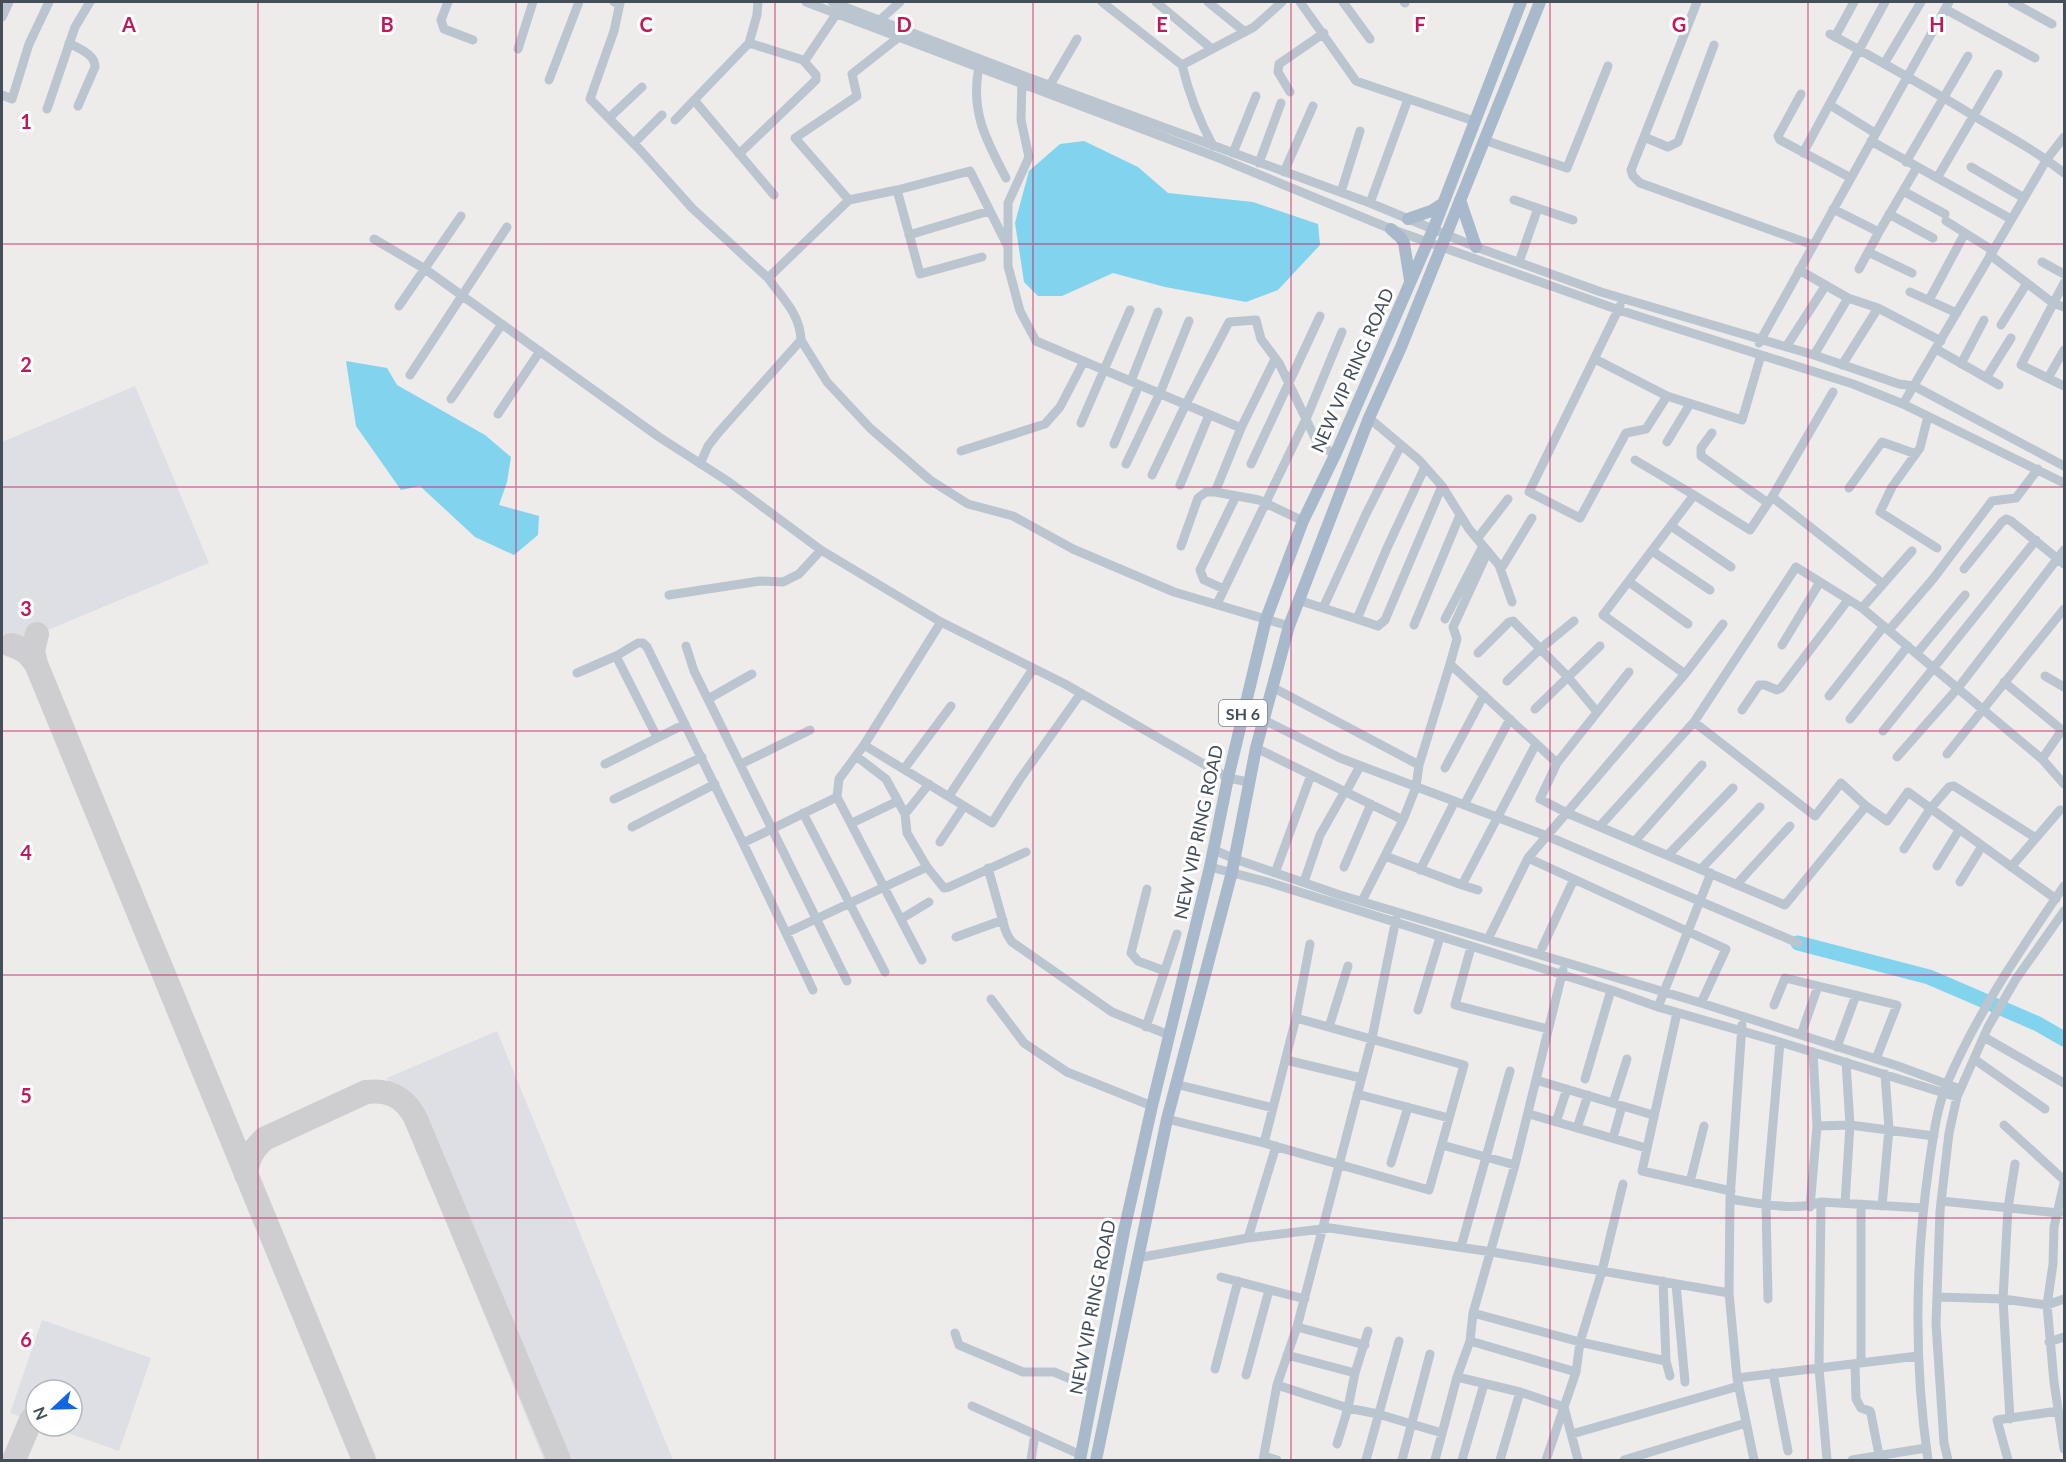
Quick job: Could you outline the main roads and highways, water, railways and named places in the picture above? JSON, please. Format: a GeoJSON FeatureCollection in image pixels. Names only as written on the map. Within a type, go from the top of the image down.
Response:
{"type":"FeatureCollection","features":[{"type":"Feature","properties":{"kind":"main road","name":"NEW VIP RING ROAD"},"geometry":{"type":"LineString","coordinates":[[1081,1458],[1124,1231],[1214,850],[1227,778],[1266,619],[1303,521],[1335,455],[1430,235],[1521,2]]}},
{"type":"Feature","properties":{"kind":"main road","name":"NEW VIP RING ROAD"},"geometry":{"type":"LineString","coordinates":[[1096,1461],[1175,1084],[1232,872],[1256,748],[1289,626],[1369,418],[1401,347],[1540,2]]}},
{"type":"Feature","properties":{"kind":"main road"},"geometry":{"type":"LineString","coordinates":[[1491,76],[1508,82]]}},
{"type":"Feature","properties":{"kind":"main road"},"geometry":{"type":"LineString","coordinates":[[1460,200],[1476,247]]}},
{"type":"Feature","properties":{"kind":"main road"},"geometry":{"type":"LineString","coordinates":[[1408,219],[1423,215],[1442,204]]}},
{"type":"Feature","properties":{"kind":"main road"},"geometry":{"type":"LineString","coordinates":[[1391,229],[1404,243],[1410,282]]}},
{"type":"Feature","properties":{"kind":"water"},"geometry":{"type":"Polygon","coordinates":[[[1084,141],[1138,167],[1168,193],[1253,202],[1318,224],[1320,245],[1278,290],[1246,302],[1165,287],[1113,273],[1062,296],[1038,296],[1024,282],[1015,223],[1029,171],[1060,144],[1084,141]]]}},
{"type":"Feature","properties":{"kind":"water"},"geometry":{"type":"Polygon","coordinates":[[[346,361],[387,368],[397,385],[485,435],[511,457],[507,482],[499,505],[539,516],[538,535],[514,555],[475,537],[420,486],[401,490],[356,426],[346,361]]]}},
{"type":"Feature","properties":{"kind":"waterway"},"geometry":{"type":"LineString","coordinates":[[1798,943],[1929,977],[2038,1024],[2064,1039]]}}]}
